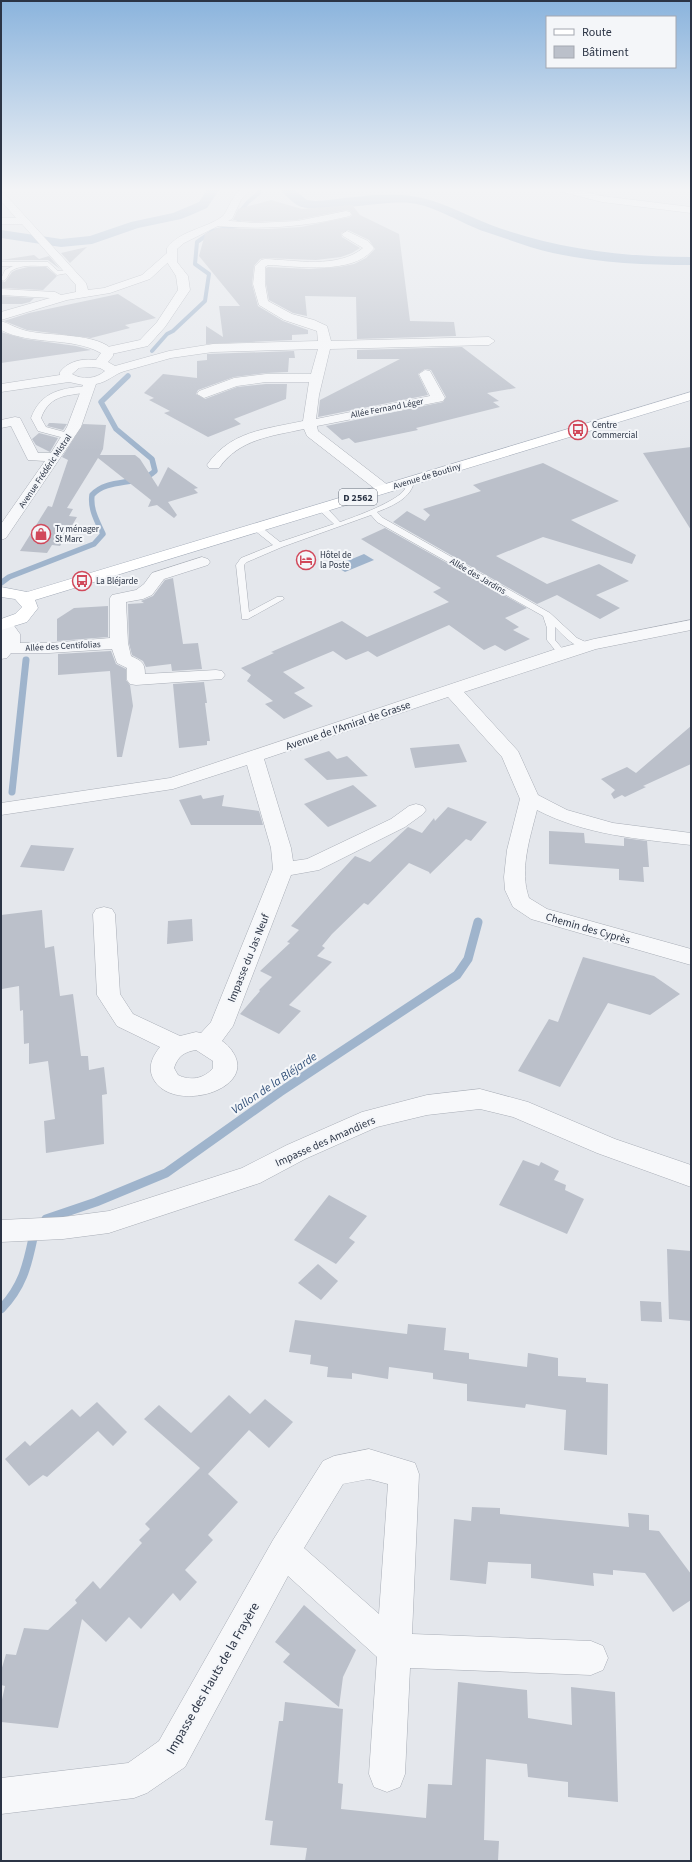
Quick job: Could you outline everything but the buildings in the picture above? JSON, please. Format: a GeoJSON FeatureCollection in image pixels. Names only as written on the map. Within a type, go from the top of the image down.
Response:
{"type":"FeatureCollection","features":[{"type":"Feature","properties":{"kind":"main road","name":"Avenue de Boutiny"},"geometry":{"type":"LineString","coordinates":[[26,598],[691,396]]}},
{"type":"Feature","properties":{"kind":"main road"},"geometry":{"type":"LineString","coordinates":[[1,592],[20,595],[26,598],[30,608],[27,613],[13,622],[2,625]]}},
{"type":"Feature","properties":{"kind":"street"},"geometry":{"type":"LineString","coordinates":[[75,277],[82,285],[82,294]]}},
{"type":"Feature","properties":{"kind":"street"},"geometry":{"type":"LineString","coordinates":[[1,316],[66,297],[106,291],[146,277]]}},
{"type":"Feature","properties":{"kind":"street"},"geometry":{"type":"LineString","coordinates":[[1,325],[23,334],[88,342],[107,351],[144,343],[161,324],[184,290],[182,277]]}},
{"type":"Feature","properties":{"kind":"street"},"geometry":{"type":"LineString","coordinates":[[259,277],[259,284],[263,303],[288,317],[310,323],[322,329],[325,345],[315,378],[312,395],[310,424],[312,433],[384,489]]}},
{"type":"Feature","properties":{"kind":"street"},"geometry":{"type":"LineString","coordinates":[[1,292],[39,293],[66,297]]}},
{"type":"Feature","properties":{"kind":"street"},"geometry":{"type":"LineString","coordinates":[[9,342],[39,337]]}},
{"type":"Feature","properties":{"kind":"street"},"geometry":{"type":"LineString","coordinates":[[68,436],[42,429],[36,418],[38,408],[48,398],[90,385],[112,372],[167,355],[191,350],[248,346],[489,341]]}},
{"type":"Feature","properties":{"kind":"street"},"geometry":{"type":"LineString","coordinates":[[99,364],[107,356],[107,351]]}},
{"type":"Feature","properties":{"kind":"street"},"geometry":{"type":"LineString","coordinates":[[1,388],[69,373],[82,364],[99,364],[109,367],[112,372]]}},
{"type":"Feature","properties":{"kind":"street"},"geometry":{"type":"LineString","coordinates":[[48,368],[69,373],[79,381],[90,385]]}},
{"type":"Feature","properties":{"kind":"street","name":"Allée Fernand Léger"},"geometry":{"type":"LineString","coordinates":[[310,424],[438,398],[425,374]]}},
{"type":"Feature","properties":{"kind":"street"},"geometry":{"type":"LineString","coordinates":[[204,394],[234,382],[266,378],[315,378]]}},
{"type":"Feature","properties":{"kind":"street","name":"Avenue Frédéric Mistral"},"geometry":{"type":"LineString","coordinates":[[1,535],[74,427],[90,385]]}},
{"type":"Feature","properties":{"kind":"street"},"geometry":{"type":"LineString","coordinates":[[1,424],[15,421],[33,457],[55,457]]}},
{"type":"Feature","properties":{"kind":"street"},"geometry":{"type":"LineString","coordinates":[[214,465],[221,453],[237,443],[260,434],[310,424]]}},
{"type":"Feature","properties":{"kind":"street"},"geometry":{"type":"LineString","coordinates":[[202,562],[158,576],[151,589],[141,594],[118,598],[119,643],[123,659],[136,665],[136,680],[216,675]]}},
{"type":"Feature","properties":{"kind":"street"},"geometry":{"type":"LineString","coordinates":[[2,625],[11,634],[11,643],[4,651]]}},
{"type":"Feature","properties":{"kind":"street","name":"Avenue de l'Amiral de Grasse"},"geometry":{"type":"LineString","coordinates":[[1,809],[173,783],[562,653],[587,646],[691,625]]}},
{"type":"Feature","properties":{"kind":"street","name":"Allée des Centifolias"},"geometry":{"type":"LineString","coordinates":[[4,651],[119,643]]}},
{"type":"Feature","properties":{"kind":"street"},"geometry":{"type":"LineString","coordinates":[[452,690],[511,755],[530,799],[560,814],[612,829],[691,839]]}},
{"type":"Feature","properties":{"kind":"street","name":"Impasse du Jas Neuf"},"geometry":{"type":"LineString","coordinates":[[206,1042],[221,1026],[283,869],[281,848],[254,757]]}},
{"type":"Feature","properties":{"kind":"street","name":"Chemin des Cyprès"},"geometry":{"type":"LineString","coordinates":[[530,799],[517,852],[513,882],[519,901],[539,914],[691,957]]}},
{"type":"Feature","properties":{"kind":"street"},"geometry":{"type":"LineString","coordinates":[[283,869],[312,865],[398,823],[416,810]]}},
{"type":"Feature","properties":{"kind":"street"},"geometry":{"type":"LineString","coordinates":[[104,914],[109,995],[126,1020],[178,1045]]}},
{"type":"Feature","properties":{"kind":"street"},"geometry":{"type":"LineString","coordinates":[[196,1041],[206,1042],[216,1047],[223,1054],[225,1065],[220,1077],[213,1083],[202,1088],[186,1088],[168,1081],[163,1073],[162,1064],[169,1051],[178,1045],[196,1041]]}},
{"type":"Feature","properties":{"kind":"street","name":"Impasse des Amandiers"},"geometry":{"type":"LineString","coordinates":[[1,1231],[63,1228],[109,1222],[251,1176],[296,1152],[371,1119],[427,1105],[480,1099],[519,1109],[606,1146],[691,1176]]}},
{"type":"Feature","properties":{"kind":"street","name":"Impasse des Hauts de la Frayère"},"geometry":{"type":"LineString","coordinates":[[1,1796],[134,1780],[172,1754],[284,1551],[334,1471],[369,1464],[404,1474],[387,1774]]}},
{"type":"Feature","properties":{"kind":"street"},"geometry":{"type":"LineString","coordinates":[[284,1551],[394,1650],[591,1658]]}},
{"type":"Feature","properties":{"kind":"lane"},"geometry":{"type":"LineString","coordinates":[[280,599],[245,617],[240,565],[244,560],[279,545],[373,512],[408,490],[410,481]]}},
{"type":"Feature","properties":{"kind":"lane"},"geometry":{"type":"LineString","coordinates":[[322,508],[338,524]]}},
{"type":"Feature","properties":{"kind":"lane","name":"Allée des Jardins"},"geometry":{"type":"LineString","coordinates":[[373,512],[380,520],[547,615],[574,640],[587,646]]}},
{"type":"Feature","properties":{"kind":"lane"},"geometry":{"type":"LineString","coordinates":[[257,528],[279,545]]}},
{"type":"Feature","properties":{"kind":"lane"},"geometry":{"type":"LineString","coordinates":[[547,615],[551,628],[551,640],[562,653]]}},
{"type":"Feature","properties":{"kind":"water"},"geometry":{"type":"Polygon","coordinates":[[[364,554],[374,560],[345,572],[335,566],[364,554]]]}},
{"type":"Feature","properties":{"kind":"waterway"},"geometry":{"type":"LineString","coordinates":[[152,351],[167,334],[173,331],[205,301],[209,277]]}},
{"type":"Feature","properties":{"kind":"waterway"},"geometry":{"type":"LineString","coordinates":[[1,583],[9,577],[94,544],[103,534],[93,510],[92,495],[99,489],[140,479],[155,471],[152,459],[116,429],[101,402],[128,376]]}},
{"type":"Feature","properties":{"kind":"waterway"},"geometry":{"type":"LineString","coordinates":[[12,792],[26,660]]}},
{"type":"Feature","properties":{"kind":"waterway","name":"Vallon de la Bléjarde"},"geometry":{"type":"LineString","coordinates":[[46,1219],[96,1202],[166,1173],[280,1092],[457,975],[468,959],[478,922]]}},
{"type":"Feature","properties":{"kind":"waterway","name":"Vallon de la Bléjarde"},"geometry":{"type":"LineString","coordinates":[[1,1309],[19,1285],[26,1267],[33,1238]]}},
{"type":"Feature","properties":{"kind":"place","name":"Centre Commercial"},"geometry":{"type":"Point","coordinates":[578,430]}},
{"type":"Feature","properties":{"kind":"place","name":"Tv ménager St Marc"},"geometry":{"type":"Point","coordinates":[41,534]}},
{"type":"Feature","properties":{"kind":"place","name":"Hôtel de la Poste"},"geometry":{"type":"Point","coordinates":[306,560]}},
{"type":"Feature","properties":{"kind":"place","name":"La Bléjarde"},"geometry":{"type":"Point","coordinates":[82,581]}}]}
